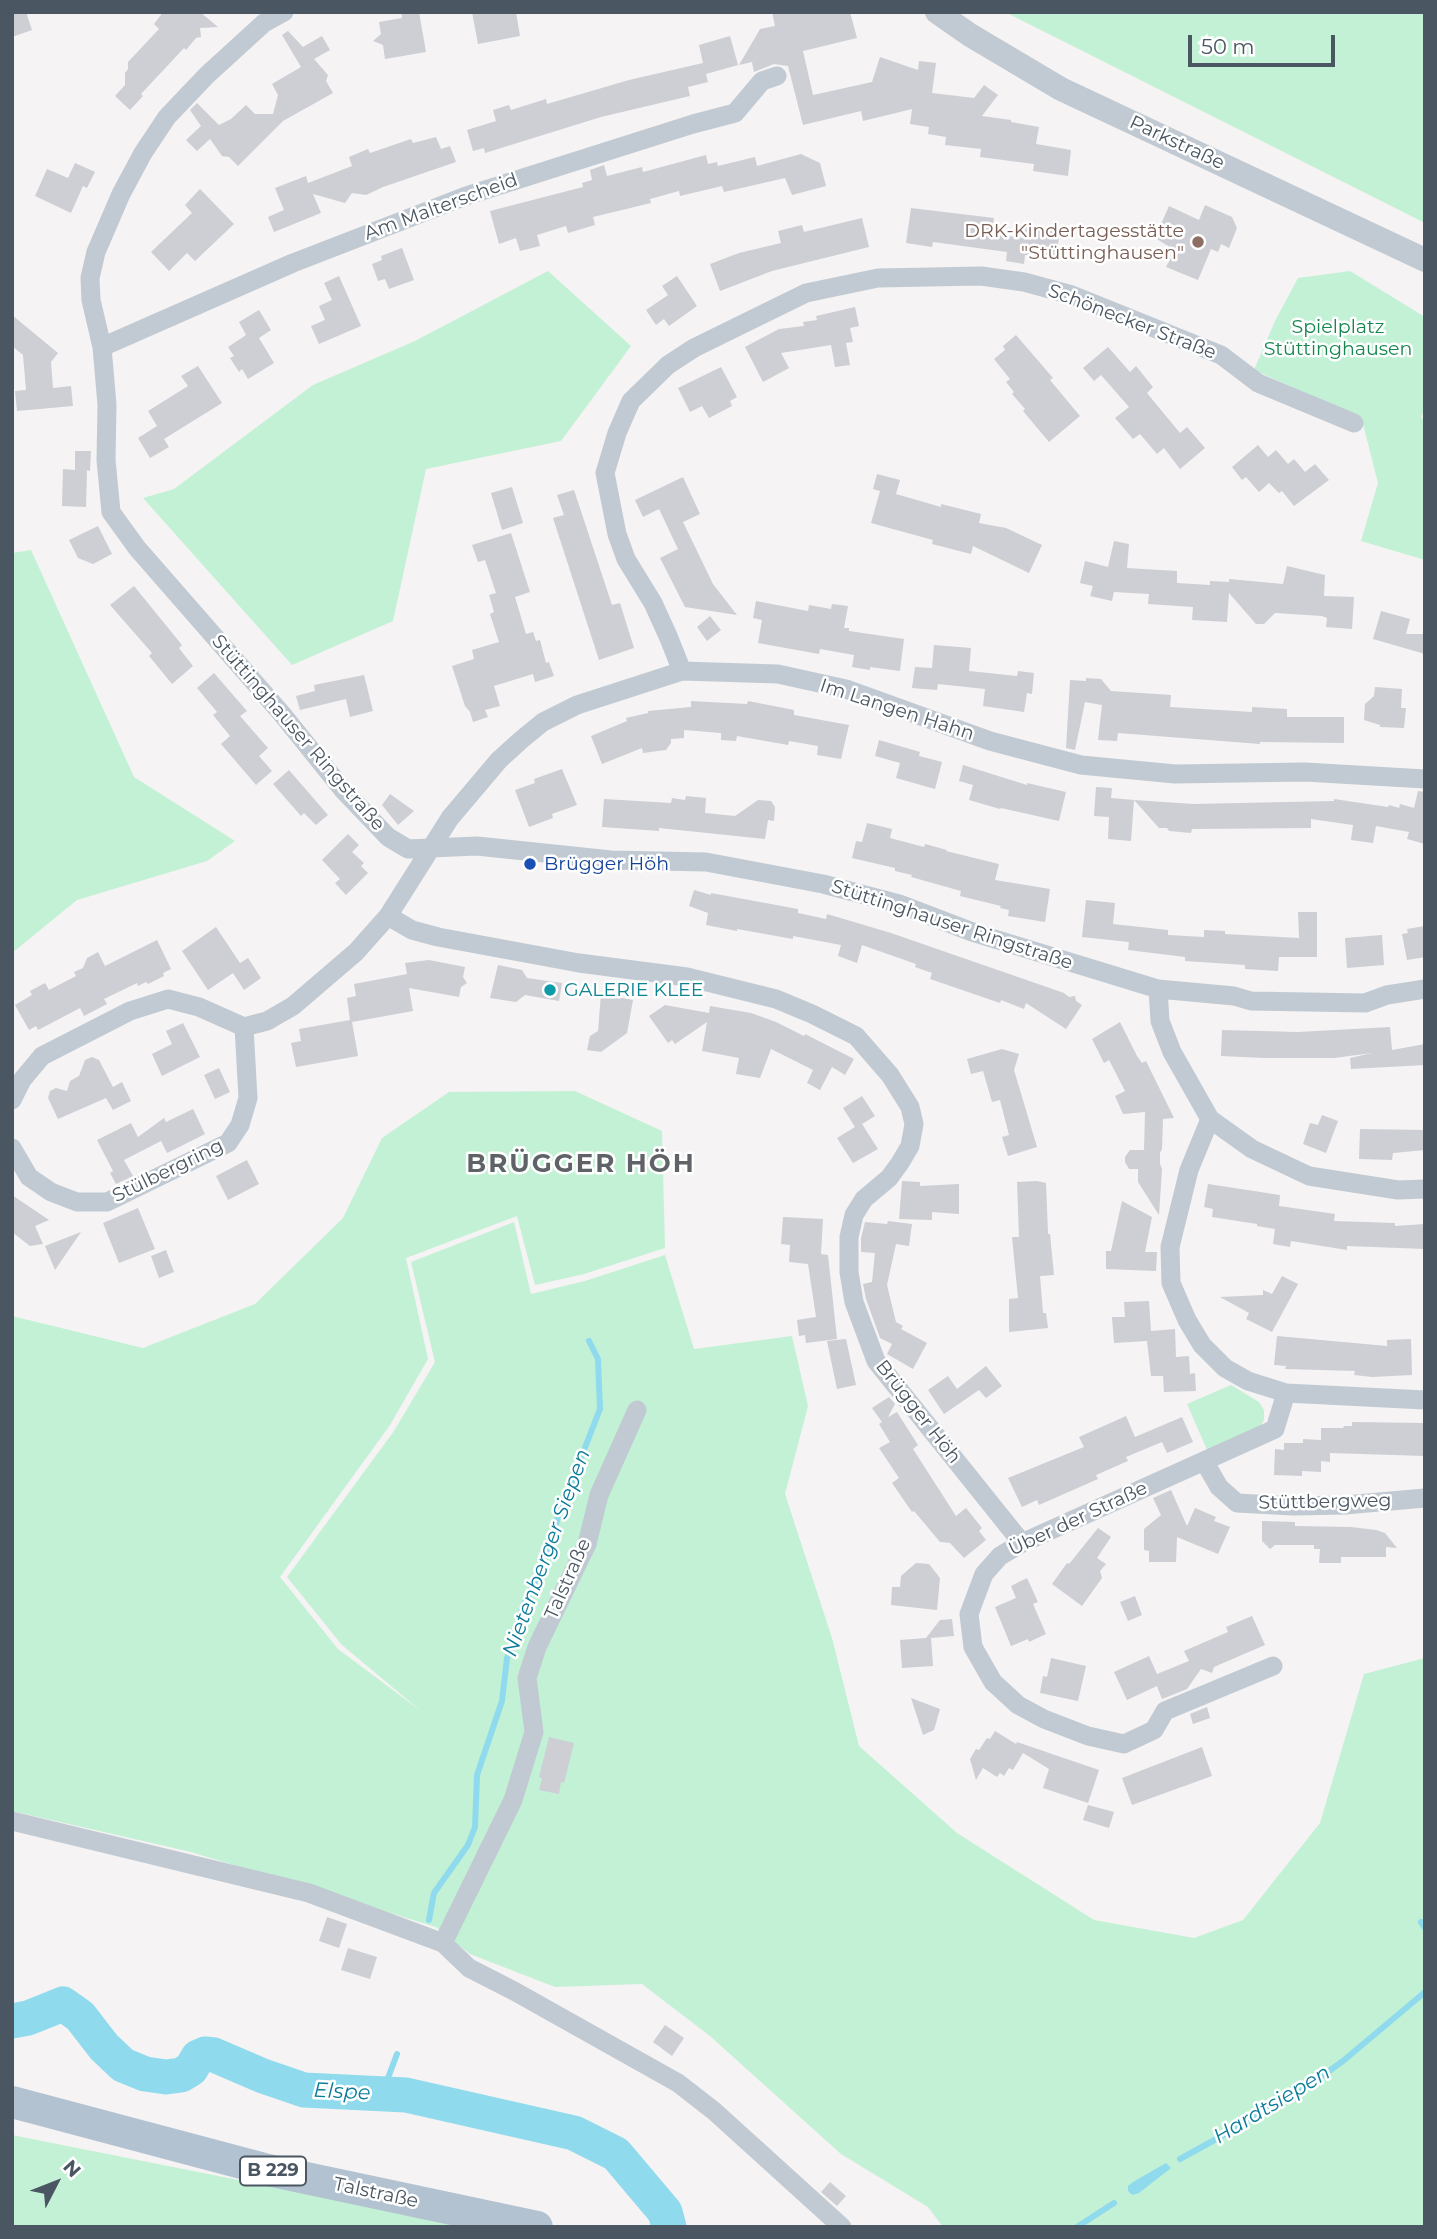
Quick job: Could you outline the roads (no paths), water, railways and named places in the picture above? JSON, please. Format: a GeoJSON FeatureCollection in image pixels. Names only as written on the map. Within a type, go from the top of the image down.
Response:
{"type":"FeatureCollection","features":[{"type":"Feature","properties":{"kind":"main road","name":"Talstraße"},"geometry":{"type":"LineString","coordinates":[[12,2102],[268,2170],[537,2227]]}},
{"type":"Feature","properties":{"kind":"street","name":"Stüttinghauser Ringstraße"},"geometry":{"type":"LineString","coordinates":[[284,12],[260,18],[167,117],[143,153],[121,194],[96,252],[90,278],[91,300],[102,347],[107,405],[106,460],[111,512],[137,548],[282,714],[344,791],[388,836],[408,849],[477,846],[611,860],[706,862],[823,884],[898,904],[988,937],[1158,989],[1234,996],[1251,1001],[1365,1003],[1387,995],[1425,989]]}},
{"type":"Feature","properties":{"kind":"street","name":"Parkstraße"},"geometry":{"type":"LineString","coordinates":[[937,12],[970,35],[1061,89],[1425,260]]}},
{"type":"Feature","properties":{"kind":"street","name":"Am Malterscheid"},"geometry":{"type":"LineString","coordinates":[[102,347],[293,263],[466,196],[735,113],[762,81],[777,76]]}},
{"type":"Feature","properties":{"kind":"street","name":"Schönecker Straße"},"geometry":{"type":"LineString","coordinates":[[682,671],[653,603],[626,559],[617,534],[605,473],[617,433],[631,401],[667,365],[694,348],[806,293],[878,278],[981,276],[1024,282],[1072,295],[1221,355],[1258,383],[1354,423]]}},
{"type":"Feature","properties":{"kind":"street","name":"Im Langen Hahn"},"geometry":{"type":"LineString","coordinates":[[434,847],[450,818],[499,760],[543,722],[577,705],[682,671],[778,674],[846,689],[990,741],[1082,765],[1175,774],[1305,772],[1425,779]]}},
{"type":"Feature","properties":{"kind":"street"},"geometry":{"type":"LineString","coordinates":[[12,1100],[22,1080],[43,1056],[130,1011],[168,999],[199,1007],[244,1027],[267,1021],[293,1006],[356,952],[388,916],[434,847]]}},
{"type":"Feature","properties":{"kind":"street","name":"Brügger Höh"},"geometry":{"type":"LineString","coordinates":[[388,916],[412,930],[438,937],[579,963],[687,977],[776,999],[856,1036],[890,1075],[910,1107],[914,1124],[910,1146],[900,1163],[889,1178],[864,1199],[854,1214],[849,1237],[849,1272],[854,1302],[876,1362],[1022,1543]]}},
{"type":"Feature","properties":{"kind":"street"},"geometry":{"type":"LineString","coordinates":[[1158,989],[1160,1021],[1172,1052],[1210,1119],[1252,1149],[1309,1176],[1398,1190],[1425,1189]]}},
{"type":"Feature","properties":{"kind":"street","name":"Stülbergring"},"geometry":{"type":"LineString","coordinates":[[12,1148],[29,1177],[51,1192],[77,1202],[107,1202],[228,1143],[240,1125],[248,1098],[244,1027]]}},
{"type":"Feature","properties":{"kind":"street"},"geometry":{"type":"LineString","coordinates":[[1210,1119],[1180,1198],[1170,1247],[1171,1283],[1187,1320],[1202,1345],[1225,1368],[1248,1381],[1286,1393],[1425,1400]]}},
{"type":"Feature","properties":{"kind":"street","name":"Über der Straße"},"geometry":{"type":"LineString","coordinates":[[1273,1667],[1165,1711],[1154,1730],[1124,1744],[1088,1736],[1044,1719],[1018,1704],[993,1682],[973,1647],[968,1614],[984,1574],[1000,1556],[1022,1543],[1275,1429],[1286,1393]]}},
{"type":"Feature","properties":{"kind":"street","name":"Talstraße"},"geometry":{"type":"LineString","coordinates":[[443,1943],[513,1800],[534,1732],[527,1678],[537,1647],[587,1544],[599,1495],[636,1410]]}},
{"type":"Feature","properties":{"kind":"street","name":"Stüttbergweg"},"geometry":{"type":"LineString","coordinates":[[1204,1461],[1219,1487],[1237,1503],[1332,1506],[1425,1498]]}},
{"type":"Feature","properties":{"kind":"street"},"geometry":{"type":"LineString","coordinates":[[12,1821],[309,1893],[443,1943],[469,1968],[678,2083],[714,2111],[842,2227]]}},
{"type":"Feature","properties":{"kind":"water"},"geometry":{"type":"Polygon","coordinates":[[[1166,2163],[1171,2168],[1139,2193],[1132,2195],[1128,2191],[1128,2186],[1133,2182],[1166,2163]]]}},
{"type":"Feature","properties":{"kind":"waterway","name":"Nietenberger Siepen"},"geometry":{"type":"LineString","coordinates":[[429,1920],[434,1893],[468,1845],[475,1827],[477,1775],[502,1701],[507,1658],[519,1633],[521,1611],[549,1550],[558,1517],[600,1409],[598,1359],[589,1341]]}},
{"type":"Feature","properties":{"kind":"waterway"},"geometry":{"type":"LineString","coordinates":[[1421,1922],[1425,1928]]}},
{"type":"Feature","properties":{"kind":"waterway","name":"Hardtsiepen"},"geometry":{"type":"LineString","coordinates":[[1180,2159],[1294,2096],[1343,2061],[1425,1992]]}},
{"type":"Feature","properties":{"kind":"waterway","name":"Elspe"},"geometry":{"type":"LineString","coordinates":[[12,2021],[28,2018],[63,2004],[80,2016],[104,2047],[123,2065],[145,2074],[166,2077],[181,2075],[191,2069],[198,2057],[205,2054],[214,2055],[304,2090],[406,2095],[574,2133],[616,2154],[665,2212],[669,2227]]}},
{"type":"Feature","properties":{"kind":"waterway","name":"Nietenberger Siepen"},"geometry":{"type":"LineString","coordinates":[[382,2094],[397,2054]]}},
{"type":"Feature","properties":{"kind":"waterway","name":"Hardtsiepen"},"geometry":{"type":"LineString","coordinates":[[1077,2227],[1114,2203]]}},
{"type":"Feature","properties":{"kind":"place","name":"DRK-Kindertagesstätte \"Stüttinghausen\""},"geometry":{"type":"Point","coordinates":[1198,242]}},
{"type":"Feature","properties":{"kind":"place","name":"Brügger Höh"},"geometry":{"type":"Point","coordinates":[530,864]}},
{"type":"Feature","properties":{"kind":"place","name":"GALERIE KLEE"},"geometry":{"type":"Point","coordinates":[550,990]}},
{"type":"Feature","properties":{"kind":"district","name":"BRÜGGER HÖH"},"geometry":{"type":"Point","coordinates":[581,1164]}},
{"type":"Feature","properties":{"kind":"park label","name":"Spielplatz Stüttinghausen"},"geometry":{"type":"Point","coordinates":[1338,338]}}]}
